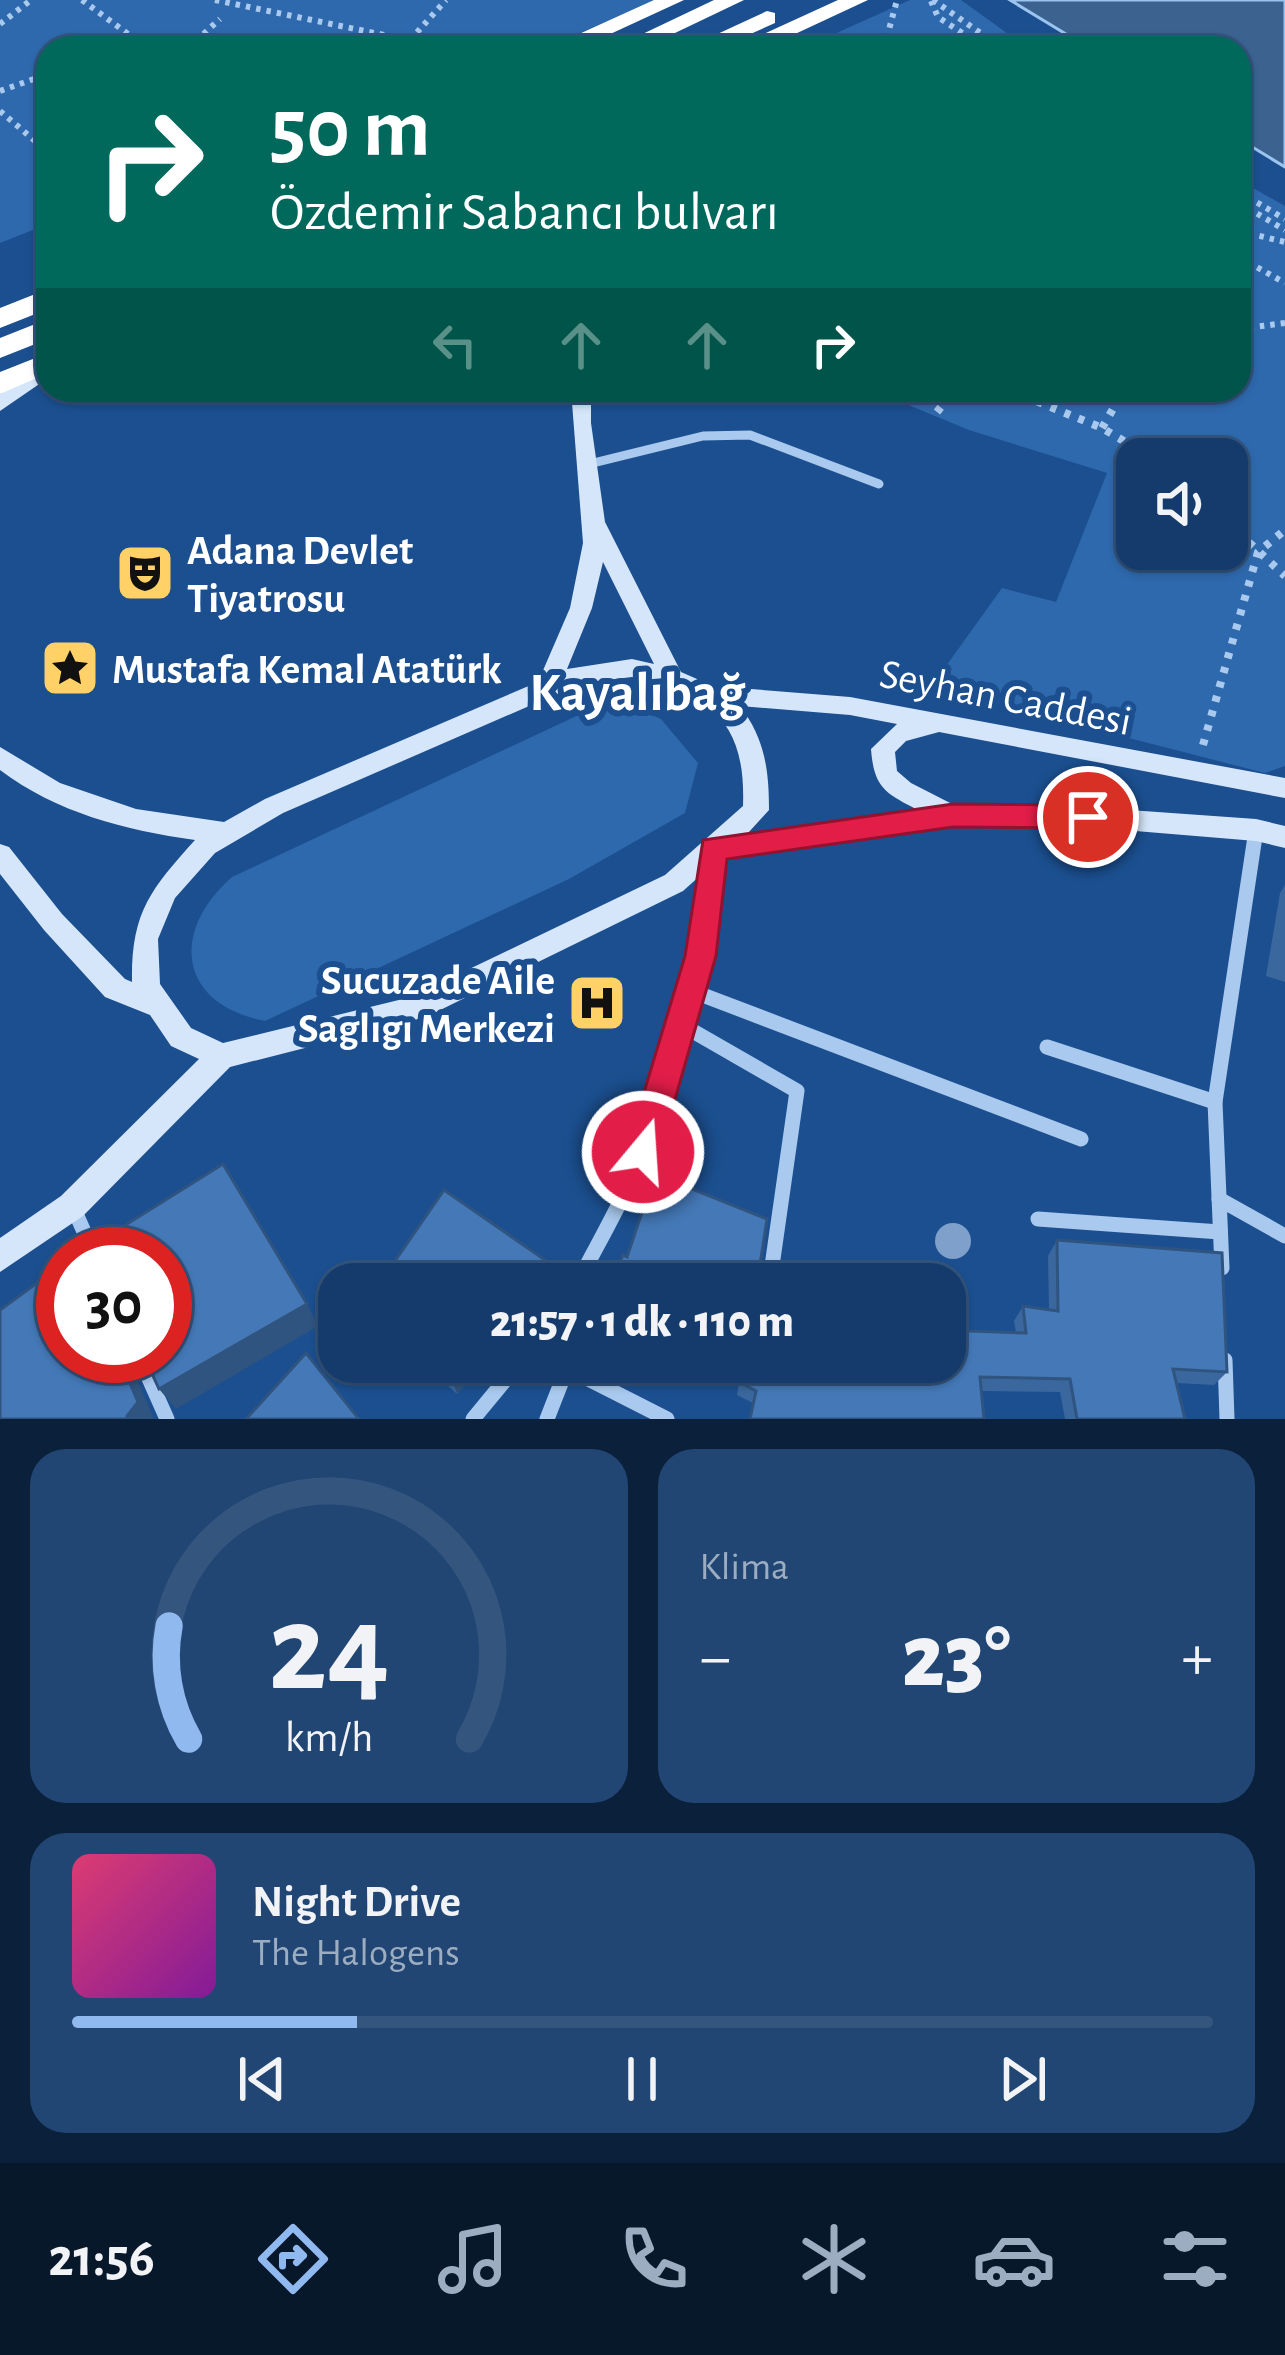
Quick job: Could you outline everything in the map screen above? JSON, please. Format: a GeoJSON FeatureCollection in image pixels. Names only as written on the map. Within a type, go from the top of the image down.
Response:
{"type":"FeatureCollection","features":[{"type":"Feature","properties":{"kind":"highway"},"geometry":{"type":"LineString","coordinates":[[599,36],[733,0]]}},
{"type":"Feature","properties":{"kind":"highway"},"geometry":{"type":"LineString","coordinates":[[726,36],[806,0]]}},
{"type":"Feature","properties":{"kind":"highway"},"geometry":{"type":"LineString","coordinates":[[773,36],[856,0]]}},
{"type":"Feature","properties":{"kind":"highway"},"geometry":{"type":"LineString","coordinates":[[621,36],[676,12]]}},
{"type":"Feature","properties":{"kind":"highway"},"geometry":{"type":"LineString","coordinates":[[641,36],[676,12]]}},
{"type":"Feature","properties":{"kind":"highway"},"geometry":{"type":"LineString","coordinates":[[0,294],[36,278]]}},
{"type":"Feature","properties":{"kind":"highway"},"geometry":{"type":"LineString","coordinates":[[0,319],[36,303]]}},
{"type":"Feature","properties":{"kind":"highway"},"geometry":{"type":"LineString","coordinates":[[0,349],[36,333]]}},
{"type":"Feature","properties":{"kind":"highway"},"geometry":{"type":"LineString","coordinates":[[0,384],[36,370]]}},
{"type":"Feature","properties":{"kind":"main road"},"geometry":{"type":"LineString","coordinates":[[0,404],[36,375]]}},
{"type":"Feature","properties":{"kind":"main road"},"geometry":{"type":"LineString","coordinates":[[546,690],[584,607],[594,522],[578,428],[579,402]]}},
{"type":"Feature","properties":{"kind":"main road"},"geometry":{"type":"LineString","coordinates":[[594,522],[671,675]]}},
{"type":"Feature","properties":{"kind":"main road"},"geometry":{"type":"LineString","coordinates":[[0,1257],[73,1206],[222,1056],[416,1008],[674,883],[756,810],[760,768],[735,714],[710,694],[671,675],[632,668],[580,674],[274,806],[206,845],[165,891],[145,939],[146,987],[181,1037],[222,1056]]}},
{"type":"Feature","properties":{"kind":"main road","name":"Seyhan Caddesi"},"geometry":{"type":"LineString","coordinates":[[710,694],[850,706],[1285,788]]}},
{"type":"Feature","properties":{"kind":"main road"},"geometry":{"type":"LineString","coordinates":[[938,725],[899,734],[883,749],[885,775],[902,790],[953,815]]}},
{"type":"Feature","properties":{"kind":"main road"},"geometry":{"type":"LineString","coordinates":[[0,757],[31,783],[90,807],[153,826],[227,832]]}},
{"type":"Feature","properties":{"kind":"main road"},"geometry":{"type":"LineString","coordinates":[[713,848],[953,815],[1088,817],[1256,830],[1285,837]]}},
{"type":"Feature","properties":{"kind":"main road"},"geometry":{"type":"LineString","coordinates":[[0,855],[52,922],[115,988],[159,1006]]}},
{"type":"Feature","properties":{"kind":"street"},"geometry":{"type":"LineString","coordinates":[[1222,1279],[1215,1102],[1256,830]]}},
{"type":"Feature","properties":{"kind":"street"},"geometry":{"type":"LineString","coordinates":[[588,1263],[643,1152],[684,1026],[705,936],[713,848]]}},
{"type":"Feature","properties":{"kind":"street"},"geometry":{"type":"LineString","coordinates":[[692,992],[1081,1139]]}},
{"type":"Feature","properties":{"kind":"street"},"geometry":{"type":"LineString","coordinates":[[684,1026],[797,1091],[772,1263]]}},
{"type":"Feature","properties":{"kind":"street"},"geometry":{"type":"LineString","coordinates":[[1047,1047],[1215,1102]]}},
{"type":"Feature","properties":{"kind":"street"},"geometry":{"type":"LineString","coordinates":[[1220,1199],[1285,1236]]}},
{"type":"Feature","properties":{"kind":"street"},"geometry":{"type":"LineString","coordinates":[[73,1206],[82,1227]]}},
{"type":"Feature","properties":{"kind":"street"},"geometry":{"type":"LineString","coordinates":[[1038,1219],[1220,1232]]}},
{"type":"Feature","properties":{"kind":"street"},"geometry":{"type":"LineString","coordinates":[[1225,1349],[1227,1419]]}},
{"type":"Feature","properties":{"kind":"street"},"geometry":{"type":"LineString","coordinates":[[151,1383],[167,1419]]}},
{"type":"Feature","properties":{"kind":"street"},"geometry":{"type":"LineString","coordinates":[[473,1419],[503,1383]]}},
{"type":"Feature","properties":{"kind":"street"},"geometry":{"type":"LineString","coordinates":[[547,1419],[556,1383]]}},
{"type":"Feature","properties":{"kind":"street"},"geometry":{"type":"LineString","coordinates":[[597,1383],[668,1419]]}},
{"type":"Feature","properties":{"kind":"lane"},"geometry":{"type":"LineString","coordinates":[[584,465],[703,436],[750,435],[879,484]]}},
{"type":"Feature","properties":{"kind":"path"},"geometry":{"type":"LineString","coordinates":[[0,24],[32,0]]}},
{"type":"Feature","properties":{"kind":"path"},"geometry":{"type":"LineString","coordinates":[[82,0],[131,36]]}},
{"type":"Feature","properties":{"kind":"path"},"geometry":{"type":"LineString","coordinates":[[215,0],[392,36]]}},
{"type":"Feature","properties":{"kind":"path"},"geometry":{"type":"LineString","coordinates":[[414,36],[446,0]]}},
{"type":"Feature","properties":{"kind":"path"},"geometry":{"type":"LineString","coordinates":[[887,36],[897,0]]}},
{"type":"Feature","properties":{"kind":"path"},"geometry":{"type":"LineString","coordinates":[[932,0],[938,17],[967,36]]}},
{"type":"Feature","properties":{"kind":"path"},"geometry":{"type":"LineString","coordinates":[[932,0],[985,36]]}},
{"type":"Feature","properties":{"kind":"path"},"geometry":{"type":"LineString","coordinates":[[201,36],[220,19]]}},
{"type":"Feature","properties":{"kind":"path"},"geometry":{"type":"LineString","coordinates":[[0,91],[36,78]]}},
{"type":"Feature","properties":{"kind":"path"},"geometry":{"type":"LineString","coordinates":[[0,111],[36,142]]}},
{"type":"Feature","properties":{"kind":"path"},"geometry":{"type":"LineString","coordinates":[[1251,199],[1285,219]]}},
{"type":"Feature","properties":{"kind":"path"},"geometry":{"type":"LineString","coordinates":[[1251,210],[1285,230]]}},
{"type":"Feature","properties":{"kind":"path"},"geometry":{"type":"LineString","coordinates":[[1251,234],[1285,242]]}},
{"type":"Feature","properties":{"kind":"path"},"geometry":{"type":"LineString","coordinates":[[1251,264],[1285,283]]}},
{"type":"Feature","properties":{"kind":"path"},"geometry":{"type":"LineString","coordinates":[[1251,327],[1285,323]]}},
{"type":"Feature","properties":{"kind":"path"},"geometry":{"type":"LineString","coordinates":[[937,412],[945,402]]}},
{"type":"Feature","properties":{"kind":"path"},"geometry":{"type":"LineString","coordinates":[[1038,402],[1119,438]]}},
{"type":"Feature","properties":{"kind":"path"},"geometry":{"type":"LineString","coordinates":[[1102,428],[1117,402]]}},
{"type":"Feature","properties":{"kind":"path"},"geometry":{"type":"LineString","coordinates":[[1198,763],[1258,552],[1285,530]]}},
{"type":"Feature","properties":{"kind":"path"},"geometry":{"type":"LineString","coordinates":[[1248,542],[1285,576]]}},
{"type":"Feature","properties":{"kind":"shaded area"},"geometry":{"type":"Polygon","coordinates":[[[0,0],[657,0],[572,36],[36,36],[36,229],[0,243],[0,0]]]}},
{"type":"Feature","properties":{"kind":"shaded area"},"geometry":{"type":"Polygon","coordinates":[[[910,0],[961,0],[1011,36],[830,36],[910,0]]]}},
{"type":"Feature","properties":{"kind":"shaded area"},"geometry":{"type":"Polygon","coordinates":[[[1010,0],[1285,0],[1285,167],[1251,146],[1251,36],[1069,36],[1010,0]]]}},
{"type":"Feature","properties":{"kind":"shaded area"},"geometry":{"type":"Polygon","coordinates":[[[1251,187],[1285,206],[1285,766],[1265,773],[1004,706],[941,673],[1002,588],[1056,602],[1107,473],[969,430],[901,402],[1251,402],[1251,187]]]}},
{"type":"Feature","properties":{"kind":"shaded area"},"geometry":{"type":"Polygon","coordinates":[[[629,705],[661,719],[698,763],[685,813],[569,879],[265,1021],[236,1012],[200,983],[192,943],[198,920],[232,877],[585,712],[629,705]]]}},
{"type":"Feature","properties":{"kind":"building"},"geometry":{"type":"Polygon","coordinates":[[[223,1164],[307,1304],[192,1370],[192,1227],[122,1227],[223,1164]]]}},
{"type":"Feature","properties":{"kind":"building"},"geometry":{"type":"Polygon","coordinates":[[[655,1174],[767,1219],[760,1263],[620,1263],[623,1255],[627,1257],[655,1174]]]}},
{"type":"Feature","properties":{"kind":"building"},"geometry":{"type":"Polygon","coordinates":[[[444,1190],[548,1262],[547,1263],[394,1263],[444,1190]]]}},
{"type":"Feature","properties":{"kind":"building"},"geometry":{"type":"Polygon","coordinates":[[[1057,1240],[1222,1253],[1227,1372],[1173,1369],[1185,1419],[1077,1419],[1070,1379],[980,1377],[984,1419],[750,1419],[756,1391],[741,1383],[966,1383],[966,1331],[1026,1333],[1023,1306],[1058,1311],[1057,1240]]]}},
{"type":"Feature","properties":{"kind":"building"},"geometry":{"type":"Polygon","coordinates":[[[36,1284],[36,1383],[130,1383],[138,1402],[128,1419],[0,1419],[0,1310],[36,1284]]]}},
{"type":"Feature","properties":{"kind":"building"},"geometry":{"type":"Polygon","coordinates":[[[306,1353],[318,1368],[318,1383],[330,1383],[359,1419],[246,1419],[306,1353]]]}},
{"type":"Feature","properties":{"kind":"place","name":"Adana Devlet Tiyatrosu"},"geometry":{"type":"Point","coordinates":[145,573]}},
{"type":"Feature","properties":{"kind":"place","name":"Mustafa Kemal Atatürk"},"geometry":{"type":"Point","coordinates":[70,668]}},
{"type":"Feature","properties":{"kind":"place","name":"Sucuzade Aile Saglıgı Merkezi"},"geometry":{"type":"Point","coordinates":[597,1003]}},
{"type":"Feature","properties":{"kind":"district","name":"Kayalıbağ"},"geometry":{"type":"Point","coordinates":[637,691]}},
{"type":"Feature","properties":{"kind":"route"},"geometry":{"type":"LineString","coordinates":[[643,1152],[701,956],[713,848],[953,815],[1088,817]]}}]}
